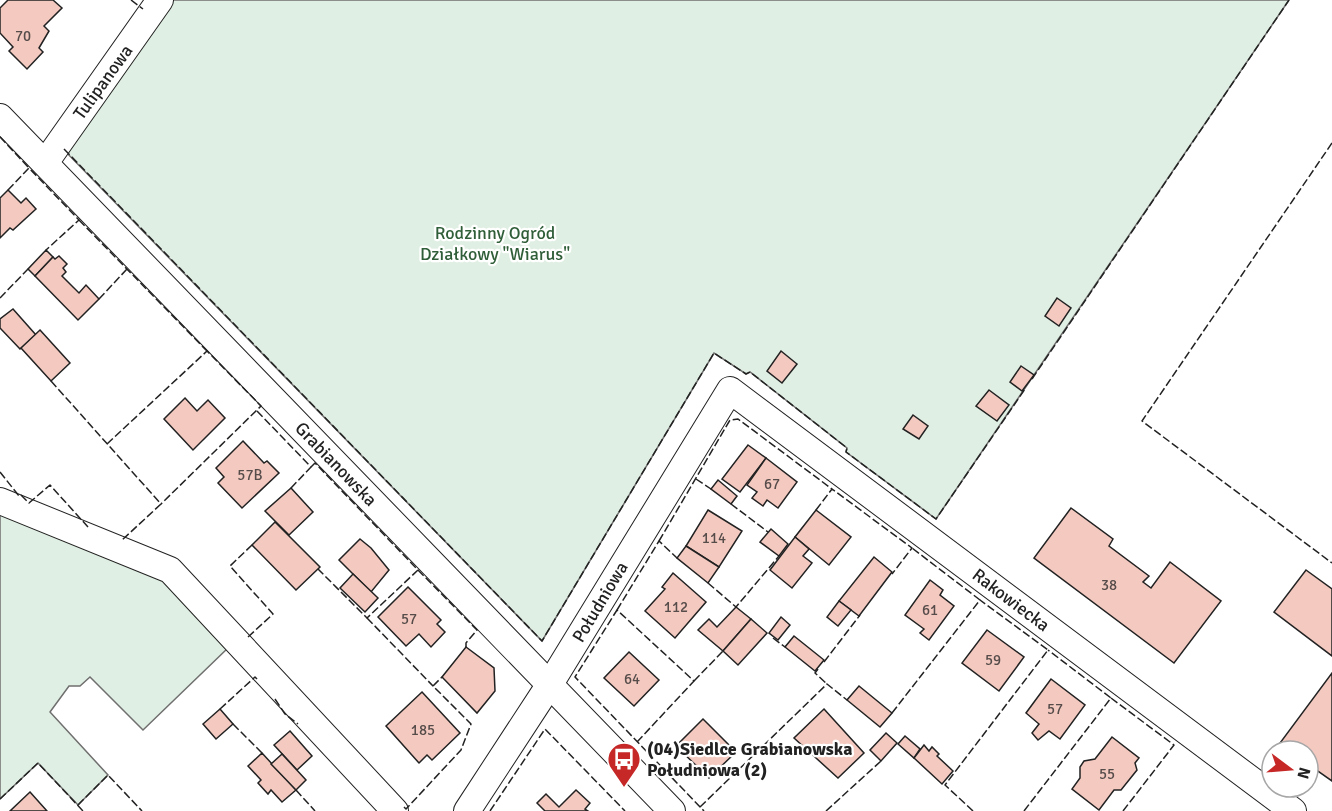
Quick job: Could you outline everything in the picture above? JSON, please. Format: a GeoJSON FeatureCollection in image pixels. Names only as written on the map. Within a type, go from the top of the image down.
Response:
{"type":"FeatureCollection","features":[{"type":"Feature","properties":{"kind":"street","name":"Tulipanowa"},"geometry":{"type":"LineString","coordinates":[[45,163],[160,0]]}},
{"type":"Feature","properties":{"kind":"street","name":"Grabianowska"},"geometry":{"type":"LineString","coordinates":[[0,117],[672,811]]}},
{"type":"Feature","properties":{"kind":"street","name":"Południowa"},"geometry":{"type":"LineString","coordinates":[[467,811],[550,684],[730,390]]}},
{"type":"Feature","properties":{"kind":"street","name":"Rakowiecka"},"geometry":{"type":"LineString","coordinates":[[730,390],[1293,811]]}},
{"type":"Feature","properties":{"kind":"street"},"geometry":{"type":"LineString","coordinates":[[0,501],[170,570],[180,577],[395,811]]}},
{"type":"Feature","properties":{"kind":"green space","name":"Rodzinny Ogród Działkowy \"Wiarus\""},"geometry":{"type":"Polygon","coordinates":[[[168,0],[1289,0],[936,519],[846,452],[847,448],[750,372],[746,374],[714,353],[542,641],[63,149],[168,0]]]}},
{"type":"Feature","properties":{"kind":"green space"},"geometry":{"type":"Polygon","coordinates":[[[0,509],[166,579],[229,647],[143,730],[90,677],[80,686],[69,686],[50,712],[108,775],[78,805],[38,763],[0,799],[0,509]]]}},
{"type":"Feature","properties":{"kind":"building"},"geometry":{"type":"Polygon","coordinates":[[[8,0],[53,0],[62,8],[44,26],[49,31],[39,48],[43,52],[27,69],[9,51],[13,47],[0,33],[0,8],[8,0]]]}},
{"type":"Feature","properties":{"kind":"building"},"geometry":{"type":"Polygon","coordinates":[[[8,190],[21,203],[26,198],[36,209],[13,230],[10,228],[0,238],[0,198],[8,190]]]}},
{"type":"Feature","properties":{"kind":"building"},"geometry":{"type":"Polygon","coordinates":[[[46,250],[53,257],[35,276],[28,269],[46,250]]]}},
{"type":"Feature","properties":{"kind":"building"},"geometry":{"type":"Polygon","coordinates":[[[59,256],[67,264],[63,268],[66,272],[62,276],[79,293],[86,285],[99,299],[78,320],[35,276],[53,257],[55,259],[59,256]]]}},
{"type":"Feature","properties":{"kind":"building"},"geometry":{"type":"Polygon","coordinates":[[[1057,298],[1071,308],[1059,326],[1045,316],[1057,298]]]}},
{"type":"Feature","properties":{"kind":"building"},"geometry":{"type":"Polygon","coordinates":[[[13,309],[36,335],[20,349],[0,328],[0,319],[13,309]]]}},
{"type":"Feature","properties":{"kind":"building"},"geometry":{"type":"Polygon","coordinates":[[[40,330],[70,363],[51,381],[21,348],[40,330]]]}},
{"type":"Feature","properties":{"kind":"building"},"geometry":{"type":"Polygon","coordinates":[[[781,351],[797,364],[782,383],[767,371],[781,351]]]}},
{"type":"Feature","properties":{"kind":"building"},"geometry":{"type":"Polygon","coordinates":[[[1021,366],[1034,375],[1022,391],[1010,382],[1021,366]]]}},
{"type":"Feature","properties":{"kind":"building"},"geometry":{"type":"Polygon","coordinates":[[[989,390],[1009,405],[997,421],[976,406],[989,390]]]}},
{"type":"Feature","properties":{"kind":"building"},"geometry":{"type":"Polygon","coordinates":[[[185,398],[197,411],[208,400],[225,418],[193,450],[164,419],[185,398]]]}},
{"type":"Feature","properties":{"kind":"building"},"geometry":{"type":"Polygon","coordinates":[[[913,415],[928,426],[919,439],[903,429],[913,415]]]}},
{"type":"Feature","properties":{"kind":"building"},"geometry":{"type":"Polygon","coordinates":[[[243,441],[264,463],[267,461],[279,473],[242,508],[218,483],[224,477],[216,468],[243,441]]]}},
{"type":"Feature","properties":{"kind":"building"},"geometry":{"type":"Polygon","coordinates":[[[748,445],[766,458],[740,492],[722,479],[748,445]]]}},
{"type":"Feature","properties":{"kind":"building"},"geometry":{"type":"Polygon","coordinates":[[[766,458],[797,482],[778,508],[767,500],[763,506],[752,498],[757,492],[747,485],[766,458]]]}},
{"type":"Feature","properties":{"kind":"building"},"geometry":{"type":"Polygon","coordinates":[[[718,480],[737,496],[731,504],[711,489],[718,480]]]}},
{"type":"Feature","properties":{"kind":"building"},"geometry":{"type":"Polygon","coordinates":[[[291,488],[313,512],[289,535],[265,511],[291,488]]]}},
{"type":"Feature","properties":{"kind":"building"},"geometry":{"type":"Polygon","coordinates":[[[1071,508],[1113,539],[1109,546],[1149,576],[1143,582],[1151,588],[1170,562],[1221,601],[1174,663],[1034,558],[1071,508]]]}},
{"type":"Feature","properties":{"kind":"building"},"geometry":{"type":"Polygon","coordinates":[[[708,510],[742,531],[719,567],[686,546],[708,510]]]}},
{"type":"Feature","properties":{"kind":"building"},"geometry":{"type":"Polygon","coordinates":[[[816,510],[851,537],[829,565],[795,537],[816,510]]]}},
{"type":"Feature","properties":{"kind":"building"},"geometry":{"type":"Polygon","coordinates":[[[275,522],[320,567],[296,590],[252,545],[275,522]]]}},
{"type":"Feature","properties":{"kind":"building"},"geometry":{"type":"Polygon","coordinates":[[[771,529],[788,544],[779,556],[760,542],[771,529]]]}},
{"type":"Feature","properties":{"kind":"building"},"geometry":{"type":"Polygon","coordinates":[[[795,537],[809,549],[803,556],[812,563],[792,588],[770,570],[795,537]]]}},
{"type":"Feature","properties":{"kind":"building"},"geometry":{"type":"Polygon","coordinates":[[[360,539],[371,548],[389,570],[371,592],[339,560],[360,539]]]}},
{"type":"Feature","properties":{"kind":"building"},"geometry":{"type":"Polygon","coordinates":[[[686,546],[719,567],[708,583],[677,558],[686,546]]]}},
{"type":"Feature","properties":{"kind":"building"},"geometry":{"type":"Polygon","coordinates":[[[874,557],[892,572],[859,616],[839,601],[874,557]]]}},
{"type":"Feature","properties":{"kind":"building"},"geometry":{"type":"Polygon","coordinates":[[[1306,570],[1332,589],[1332,656],[1274,612],[1306,570]]]}},
{"type":"Feature","properties":{"kind":"building"},"geometry":{"type":"Polygon","coordinates":[[[673,573],[706,602],[675,638],[645,611],[665,589],[662,587],[673,573]]]}},
{"type":"Feature","properties":{"kind":"building"},"geometry":{"type":"Polygon","coordinates":[[[353,574],[378,598],[365,612],[340,588],[353,574]]]}},
{"type":"Feature","properties":{"kind":"building"},"geometry":{"type":"Polygon","coordinates":[[[930,580],[943,590],[940,595],[954,606],[929,640],[920,633],[924,629],[905,615],[930,580]]]}},
{"type":"Feature","properties":{"kind":"building"},"geometry":{"type":"Polygon","coordinates":[[[408,587],[441,620],[437,624],[445,632],[431,647],[419,634],[406,646],[378,617],[408,587]]]}},
{"type":"Feature","properties":{"kind":"building"},"geometry":{"type":"Polygon","coordinates":[[[839,601],[851,610],[838,626],[827,617],[839,601]]]}},
{"type":"Feature","properties":{"kind":"building"},"geometry":{"type":"Polygon","coordinates":[[[736,607],[751,619],[723,651],[698,630],[709,619],[717,627],[736,607]]]}},
{"type":"Feature","properties":{"kind":"building"},"geometry":{"type":"Polygon","coordinates":[[[781,617],[790,625],[778,640],[769,633],[781,617]]]}},
{"type":"Feature","properties":{"kind":"building"},"geometry":{"type":"Polygon","coordinates":[[[751,619],[767,633],[738,665],[723,651],[751,619]]]}},
{"type":"Feature","properties":{"kind":"building"},"geometry":{"type":"Polygon","coordinates":[[[987,630],[1024,657],[999,691],[962,663],[987,630]]]}},
{"type":"Feature","properties":{"kind":"building"},"geometry":{"type":"Polygon","coordinates":[[[794,636],[824,660],[815,671],[785,647],[794,636]]]}},
{"type":"Feature","properties":{"kind":"building"},"geometry":{"type":"Polygon","coordinates":[[[466,647],[494,668],[495,691],[477,713],[442,677],[466,647]]]}},
{"type":"Feature","properties":{"kind":"building"},"geometry":{"type":"Polygon","coordinates":[[[629,652],[659,680],[634,706],[604,678],[629,652]]]}},
{"type":"Feature","properties":{"kind":"building"},"geometry":{"type":"Polygon","coordinates":[[[1332,673],[1332,781],[1320,772],[1320,739],[1283,739],[1332,673]]]}},
{"type":"Feature","properties":{"kind":"building"},"geometry":{"type":"Polygon","coordinates":[[[1051,679],[1085,705],[1060,739],[1049,731],[1038,740],[1032,733],[1039,724],[1026,713],[1051,679]]]}},
{"type":"Feature","properties":{"kind":"building"},"geometry":{"type":"Polygon","coordinates":[[[859,686],[892,713],[880,727],[847,700],[859,686]]]}},
{"type":"Feature","properties":{"kind":"building"},"geometry":{"type":"Polygon","coordinates":[[[422,692],[460,733],[432,760],[427,755],[419,763],[386,726],[422,692]]]}},
{"type":"Feature","properties":{"kind":"building"},"geometry":{"type":"Polygon","coordinates":[[[220,709],[233,724],[216,739],[203,724],[220,709]]]}},
{"type":"Feature","properties":{"kind":"building"},"geometry":{"type":"Polygon","coordinates":[[[824,709],[864,753],[838,778],[794,738],[824,709]]]}},
{"type":"Feature","properties":{"kind":"building"},"geometry":{"type":"Polygon","coordinates":[[[703,719],[736,752],[709,778],[676,746],[703,719]]]}},
{"type":"Feature","properties":{"kind":"building"},"geometry":{"type":"Polygon","coordinates":[[[290,731],[312,756],[297,770],[274,745],[290,731]]]}},
{"type":"Feature","properties":{"kind":"building"},"geometry":{"type":"Polygon","coordinates":[[[886,733],[897,743],[881,761],[870,750],[886,733]]]}},
{"type":"Feature","properties":{"kind":"building"},"geometry":{"type":"Polygon","coordinates":[[[905,736],[920,749],[914,758],[898,744],[905,736]]]}},
{"type":"Feature","properties":{"kind":"building"},"geometry":{"type":"Polygon","coordinates":[[[1112,737],[1139,758],[1135,763],[1137,770],[1121,790],[1114,790],[1099,810],[1072,789],[1080,778],[1080,767],[1084,761],[1095,759],[1112,737]]]}},
{"type":"Feature","properties":{"kind":"building"},"geometry":{"type":"Polygon","coordinates":[[[924,745],[929,751],[932,747],[939,754],[937,756],[953,771],[942,784],[914,758],[924,745]]]}},
{"type":"Feature","properties":{"kind":"building"},"geometry":{"type":"Polygon","coordinates":[[[262,753],[296,790],[282,802],[271,790],[268,794],[258,783],[261,780],[248,766],[262,753]]]}},
{"type":"Feature","properties":{"kind":"building"},"geometry":{"type":"Polygon","coordinates":[[[282,754],[306,780],[296,790],[271,764],[282,754]]]}},
{"type":"Feature","properties":{"kind":"building"},"geometry":{"type":"Polygon","coordinates":[[[576,790],[590,803],[585,809],[588,811],[545,811],[537,803],[546,794],[559,807],[576,790]]]}},
{"type":"Feature","properties":{"kind":"building"},"geometry":{"type":"Polygon","coordinates":[[[30,792],[47,811],[10,811],[30,792]]]}},
{"type":"Feature","properties":{"kind":"fence"},"geometry":{"type":"LineString","coordinates":[[131,0],[143,9]]}},
{"type":"Feature","properties":{"kind":"fence"},"geometry":{"type":"LineString","coordinates":[[1032,379],[1289,0]]}},
{"type":"Feature","properties":{"kind":"fence"},"geometry":{"type":"LineString","coordinates":[[0,137],[29,168]]}},
{"type":"Feature","properties":{"kind":"fence"},"geometry":{"type":"LineString","coordinates":[[1332,143],[1142,421],[1332,563]]}},
{"type":"Feature","properties":{"kind":"fence"},"geometry":{"type":"LineString","coordinates":[[64,149],[542,641],[714,353],[746,374],[750,372],[847,448],[846,452],[936,519],[1025,389]]}},
{"type":"Feature","properties":{"kind":"fence"},"geometry":{"type":"LineString","coordinates":[[8,190],[29,168],[79,220],[46,250]]}},
{"type":"Feature","properties":{"kind":"fence"},"geometry":{"type":"LineString","coordinates":[[79,220],[207,351]]}},
{"type":"Feature","properties":{"kind":"fence"},"geometry":{"type":"LineString","coordinates":[[0,298],[28,269]]}},
{"type":"Feature","properties":{"kind":"fence"},"geometry":{"type":"LineString","coordinates":[[99,299],[127,269]]}},
{"type":"Feature","properties":{"kind":"fence"},"geometry":{"type":"LineString","coordinates":[[107,444],[207,351],[261,406],[161,504]]}},
{"type":"Feature","properties":{"kind":"fence"},"geometry":{"type":"LineString","coordinates":[[51,381],[161,504],[121,541]]}},
{"type":"Feature","properties":{"kind":"fence"},"geometry":{"type":"LineString","coordinates":[[257,411],[311,467],[291,488]]}},
{"type":"Feature","properties":{"kind":"fence"},"geometry":{"type":"LineString","coordinates":[[659,541],[730,420],[738,419],[832,489]]}},
{"type":"Feature","properties":{"kind":"fence"},"geometry":{"type":"LineString","coordinates":[[311,467],[315,463],[418,570],[367,618],[318,569]]}},
{"type":"Feature","properties":{"kind":"fence"},"geometry":{"type":"LineString","coordinates":[[0,472],[19,496]]}},
{"type":"Feature","properties":{"kind":"fence"},"geometry":{"type":"LineString","coordinates":[[696,479],[711,489]]}},
{"type":"Feature","properties":{"kind":"fence"},"geometry":{"type":"LineString","coordinates":[[21,495],[29,503],[50,485],[88,527]]}},
{"type":"Feature","properties":{"kind":"fence"},"geometry":{"type":"LineString","coordinates":[[816,510],[832,489],[912,548],[892,574]]}},
{"type":"Feature","properties":{"kind":"fence"},"geometry":{"type":"LineString","coordinates":[[731,504],[768,532]]}},
{"type":"Feature","properties":{"kind":"fence"},"geometry":{"type":"LineString","coordinates":[[617,610],[659,541],[677,558]]}},
{"type":"Feature","properties":{"kind":"fence"},"geometry":{"type":"LineString","coordinates":[[248,637],[273,614],[230,566],[252,545]]}},
{"type":"Feature","properties":{"kind":"fence"},"geometry":{"type":"LineString","coordinates":[[892,713],[980,600],[912,548]]}},
{"type":"Feature","properties":{"kind":"fence"},"geometry":{"type":"LineString","coordinates":[[708,583],[736,607],[779,556]]}},
{"type":"Feature","properties":{"kind":"fence"},"geometry":{"type":"LineString","coordinates":[[418,570],[477,630],[466,643],[466,647]]}},
{"type":"Feature","properties":{"kind":"fence"},"geometry":{"type":"LineString","coordinates":[[973,811],[945,785],[1048,650],[980,600]]}},
{"type":"Feature","properties":{"kind":"fence"},"geometry":{"type":"LineString","coordinates":[[637,742],[694,681],[617,610],[575,677],[704,811]]}},
{"type":"Feature","properties":{"kind":"fence"},"geometry":{"type":"LineString","coordinates":[[824,662],[860,615]]}},
{"type":"Feature","properties":{"kind":"fence"},"geometry":{"type":"LineString","coordinates":[[367,618],[433,686]]}},
{"type":"Feature","properties":{"kind":"fence"},"geometry":{"type":"LineString","coordinates":[[773,638],[785,647]]}},
{"type":"Feature","properties":{"kind":"fence"},"geometry":{"type":"LineString","coordinates":[[1024,811],[1111,698],[1048,650]]}},
{"type":"Feature","properties":{"kind":"fence"},"geometry":{"type":"LineString","coordinates":[[694,681],[723,651]]}},
{"type":"Feature","properties":{"kind":"fence"},"geometry":{"type":"LineString","coordinates":[[818,669],[815,673],[827,684]]}},
{"type":"Feature","properties":{"kind":"fence"},"geometry":{"type":"LineString","coordinates":[[220,709],[255,677],[257,679]]}},
{"type":"Feature","properties":{"kind":"fence"},"geometry":{"type":"LineString","coordinates":[[404,807],[406,809],[461,750],[471,724],[433,686],[442,677]]}},
{"type":"Feature","properties":{"kind":"fence"},"geometry":{"type":"LineString","coordinates":[[700,807],[827,684],[847,700]]}},
{"type":"Feature","properties":{"kind":"fence"},"geometry":{"type":"LineString","coordinates":[[1111,698],[1174,745],[1123,811]]}},
{"type":"Feature","properties":{"kind":"fence"},"geometry":{"type":"LineString","coordinates":[[275,699],[285,714],[298,724]]}},
{"type":"Feature","properties":{"kind":"fence"},"geometry":{"type":"LineString","coordinates":[[233,724],[262,753]]}},
{"type":"Feature","properties":{"kind":"fence"},"geometry":{"type":"LineString","coordinates":[[490,811],[545,729],[625,811]]}},
{"type":"Feature","properties":{"kind":"fence"},"geometry":{"type":"LineString","coordinates":[[826,811],[881,761]]}},
{"type":"Feature","properties":{"kind":"fence"},"geometry":{"type":"LineString","coordinates":[[0,799],[38,763],[83,811]]}},
{"type":"Feature","properties":{"kind":"fence"},"geometry":{"type":"LineString","coordinates":[[78,805],[108,775],[142,811]]}},
{"type":"Feature","properties":{"kind":"fence"},"geometry":{"type":"LineString","coordinates":[[296,790],[315,811]]}},
{"type":"Feature","properties":{"kind":"place","name":"(04)Siedlce Grabianowska Południowa (2)"},"geometry":{"type":"Point","coordinates":[624,788]}}]}
